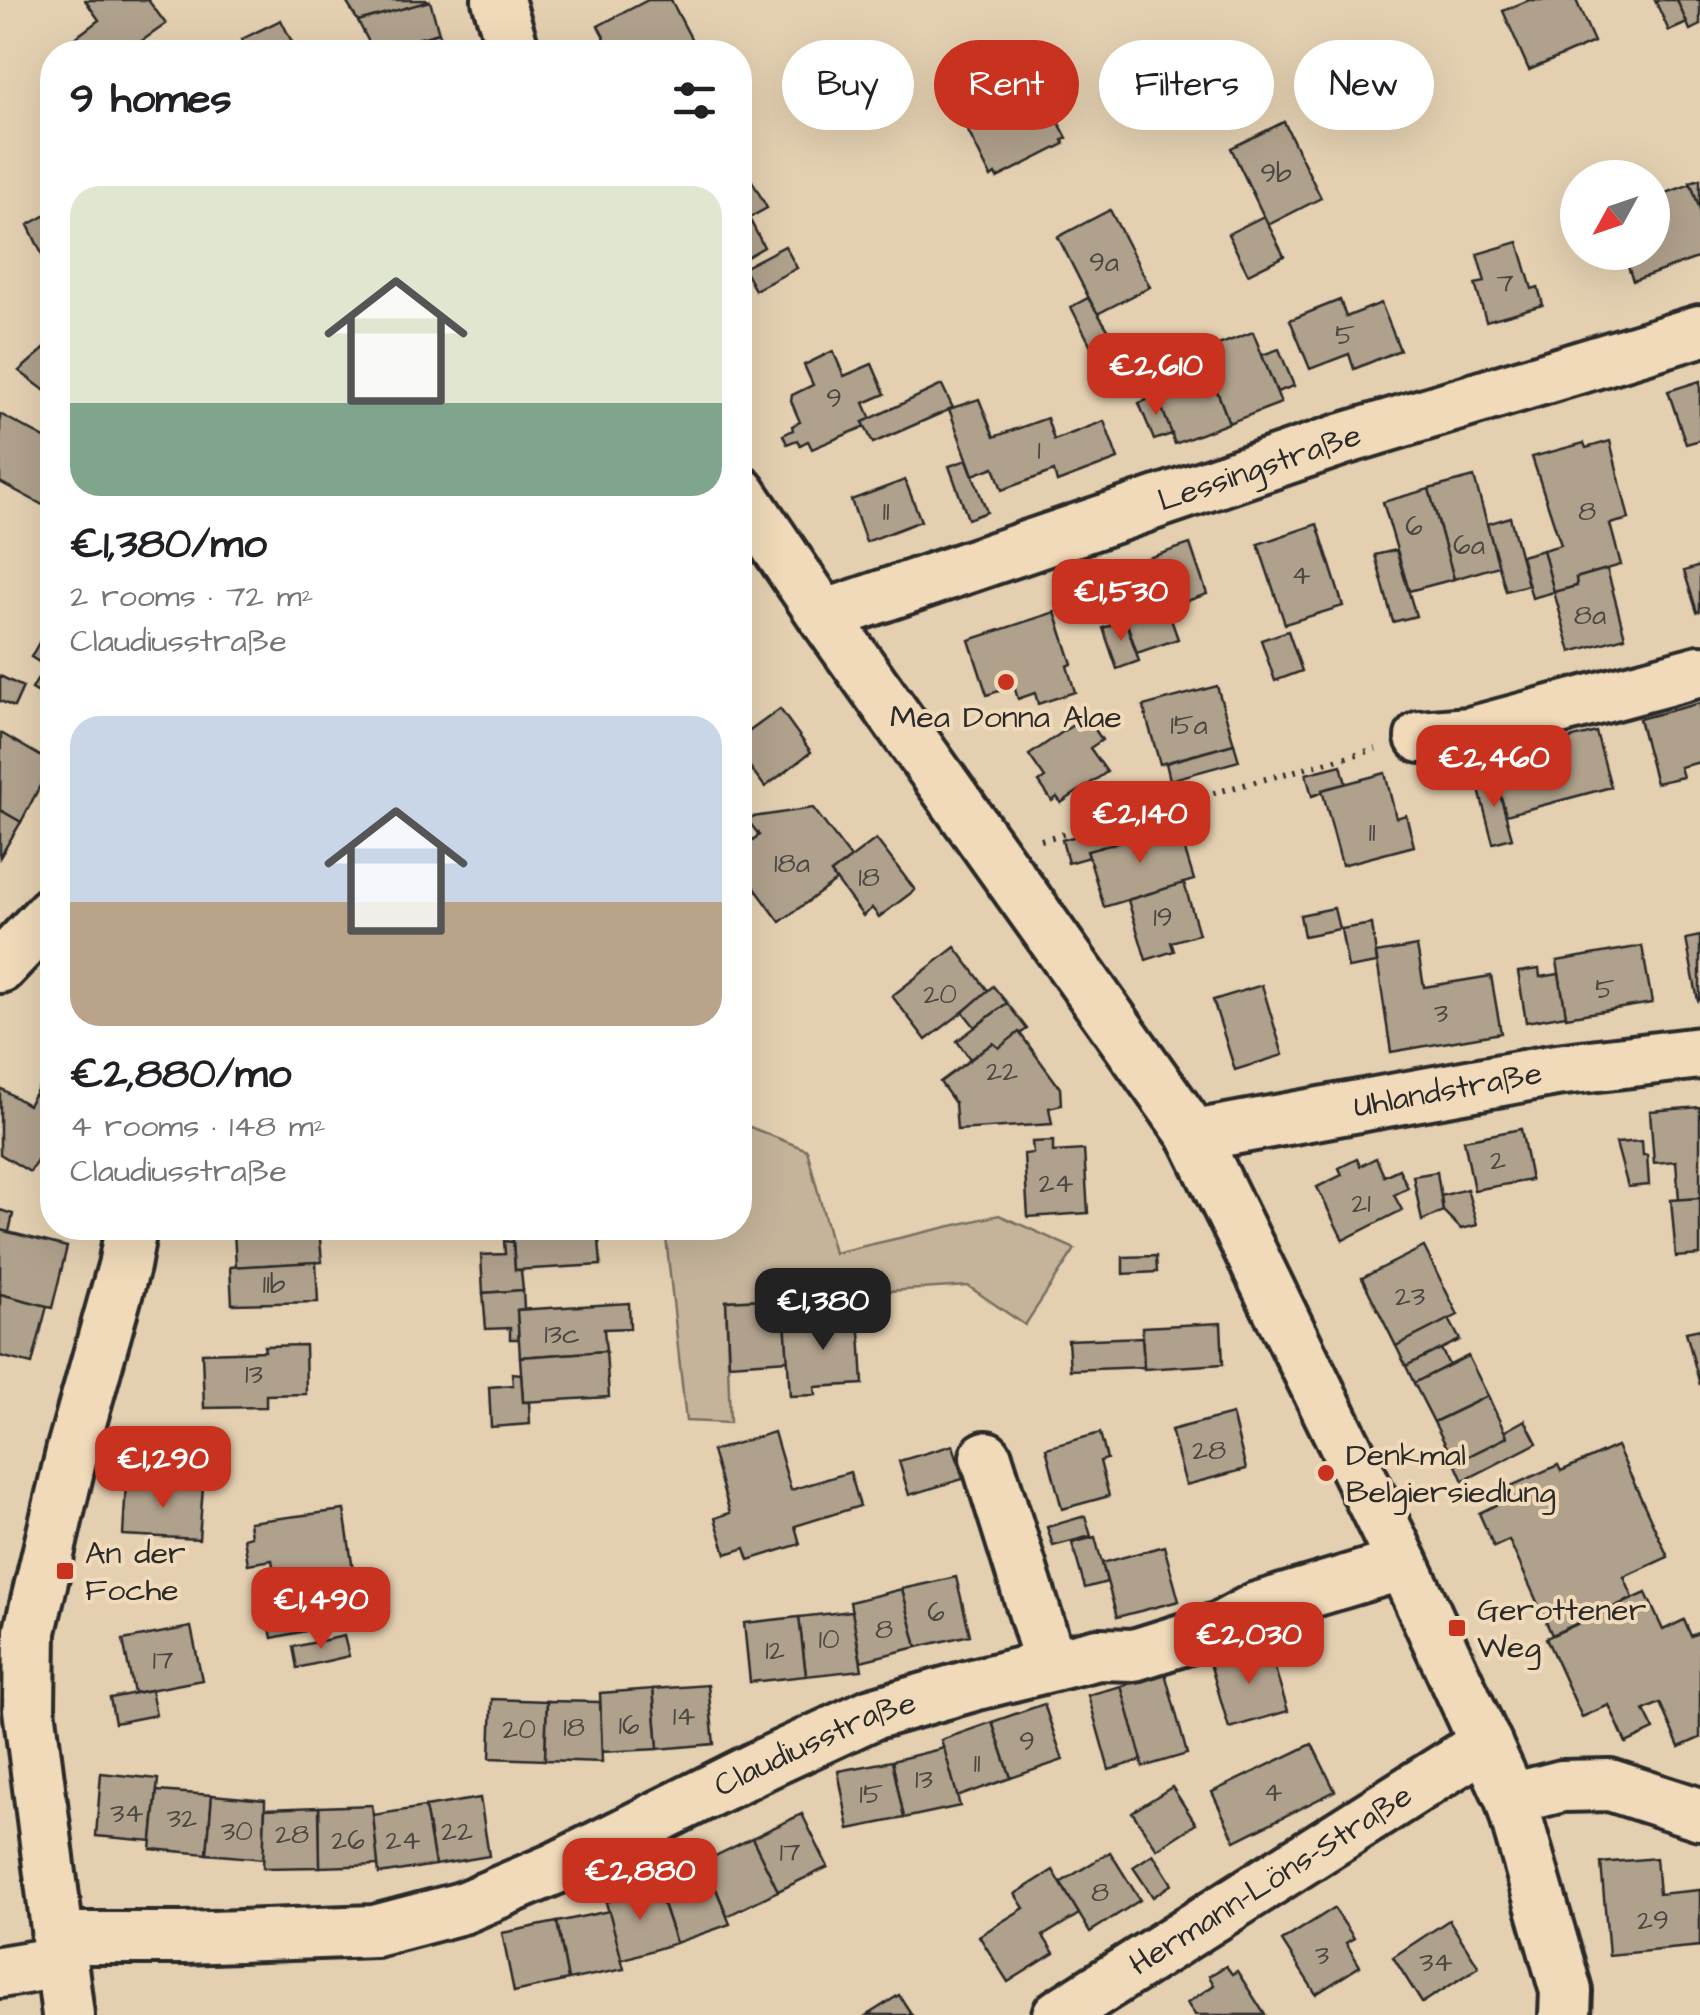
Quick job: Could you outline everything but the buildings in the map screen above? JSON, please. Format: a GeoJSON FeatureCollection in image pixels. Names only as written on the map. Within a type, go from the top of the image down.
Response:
{"type":"FeatureCollection","features":[{"type":"Feature","properties":{"kind":"street"},"geometry":{"type":"LineString","coordinates":[[498,0],[510,40]]}},
{"type":"Feature","properties":{"kind":"street","name":"Lessingstraße"},"geometry":{"type":"LineString","coordinates":[[824,616],[1340,440],[1700,331]]}},
{"type":"Feature","properties":{"kind":"street"},"geometry":{"type":"LineString","coordinates":[[752,510],[1194,1136],[1404,1564],[1511,1799],[1566,1991],[1566,2015]]}},
{"type":"Feature","properties":{"kind":"street"},"geometry":{"type":"LineString","coordinates":[[1421,737],[1470,733],[1700,671]]}},
{"type":"Feature","properties":{"kind":"street"},"geometry":{"type":"LineString","coordinates":[[0,967],[40,925]]}},
{"type":"Feature","properties":{"kind":"street","name":"Uhlandstraße"},"geometry":{"type":"LineString","coordinates":[[1194,1136],[1556,1070],[1700,1054]]}},
{"type":"Feature","properties":{"kind":"street"},"geometry":{"type":"LineString","coordinates":[[68,2015],[29,1709],[30,1631],[128,1240]]}},
{"type":"Feature","properties":{"kind":"street"},"geometry":{"type":"LineString","coordinates":[[986,1457],[1051,1665]]}},
{"type":"Feature","properties":{"kind":"street","name":"Claudiusstraße"},"geometry":{"type":"LineString","coordinates":[[0,1972],[59,1950],[184,1938],[375,1931],[462,1908],[554,1869],[872,1714],[1098,1654],[1134,1655],[1220,1628],[1257,1608],[1404,1564]]}},
{"type":"Feature","properties":{"kind":"street","name":"Hermann-Löns-Straße"},"geometry":{"type":"LineString","coordinates":[[1058,2015],[1486,1743]]}},
{"type":"Feature","properties":{"kind":"street"},"geometry":{"type":"LineString","coordinates":[[1511,1799],[1562,1786],[1610,1785],[1700,1814]]}},
{"type":"Feature","properties":{"kind":"path"},"geometry":{"type":"LineString","coordinates":[[993,851],[1421,737]]}},
{"type":"Feature","properties":{"kind":"shaded area"},"geometry":{"type":"Polygon","coordinates":[[[752,1128],[807,1150],[834,1253],[999,1215],[1075,1249],[1025,1325],[968,1286],[726,1301],[730,1423],[686,1421],[666,1240],[752,1240],[752,1128]]]}},
{"type":"Feature","properties":{"kind":"place","name":"Mea Donna Alae"},"geometry":{"type":"Point","coordinates":[1006,682]}},
{"type":"Feature","properties":{"kind":"place","name":"Denkmal Belgiersiedlung"},"geometry":{"type":"Point","coordinates":[1326,1473]}},
{"type":"Feature","properties":{"kind":"place","name":"An der Foche"},"geometry":{"type":"Point","coordinates":[65,1571]}},
{"type":"Feature","properties":{"kind":"place","name":"Gerottener Weg"},"geometry":{"type":"Point","coordinates":[1457,1628]}}]}
